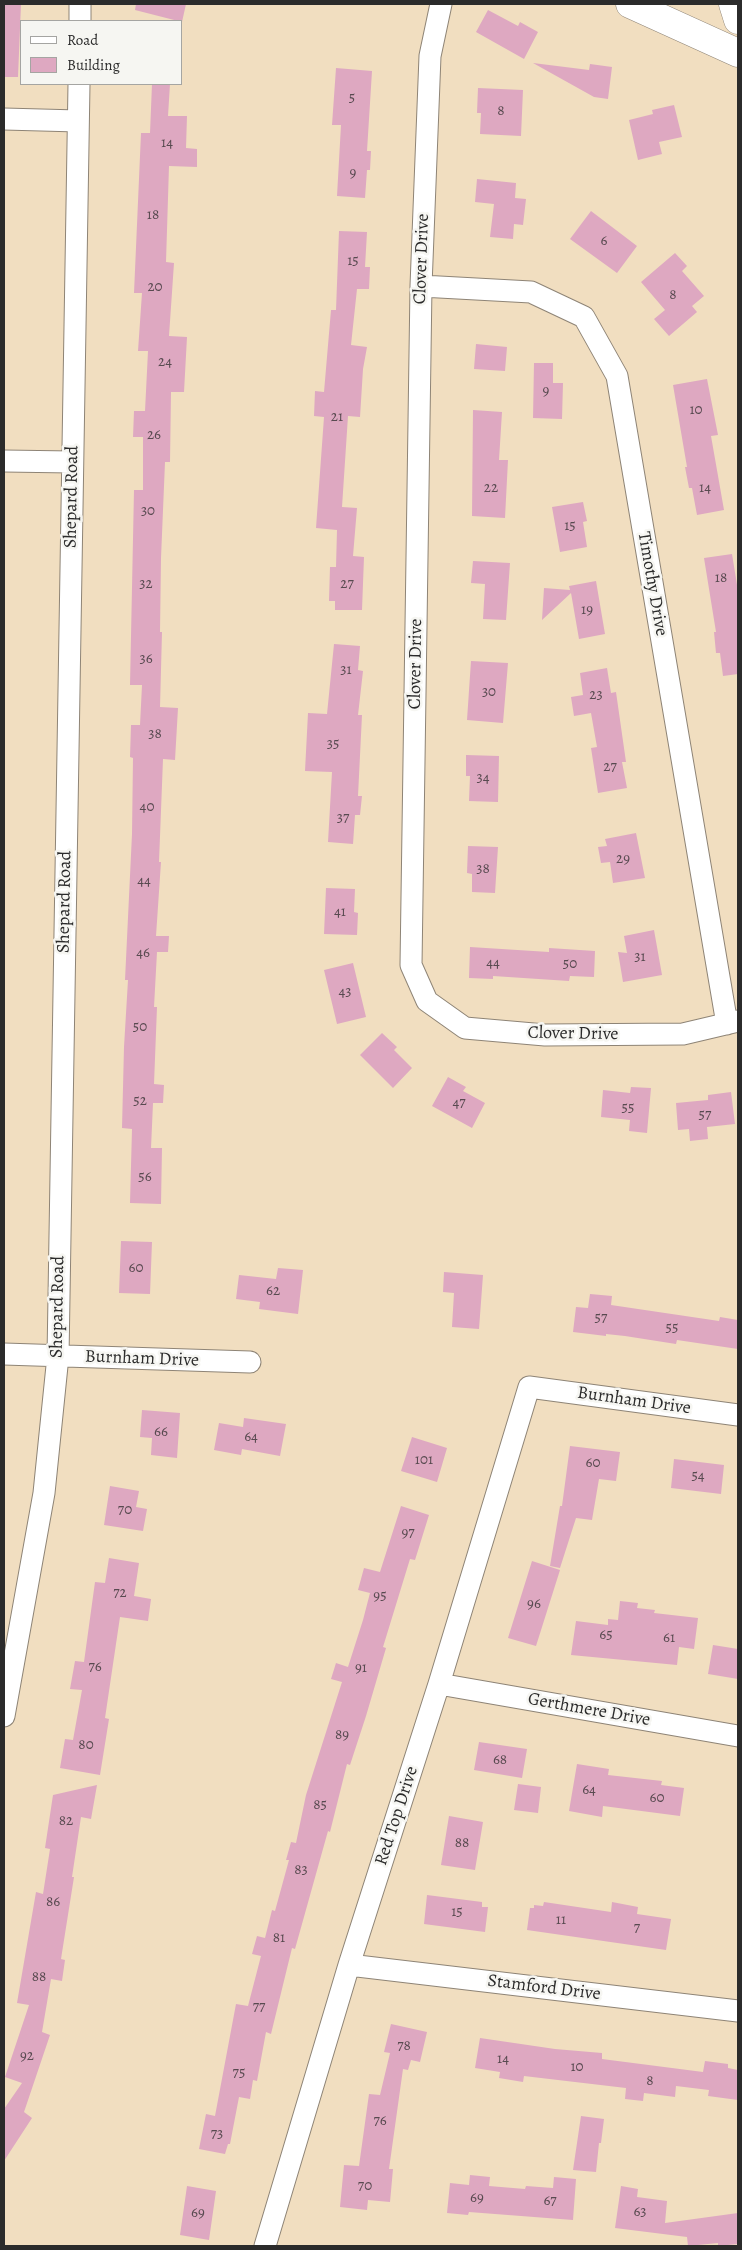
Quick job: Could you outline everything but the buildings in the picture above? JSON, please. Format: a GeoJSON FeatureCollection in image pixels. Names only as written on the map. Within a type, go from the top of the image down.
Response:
{"type":"FeatureCollection","features":[{"type":"Feature","properties":{"kind":"main road"},"geometry":{"type":"LineString","coordinates":[[630,4],[738,53]]}},
{"type":"Feature","properties":{"kind":"main road"},"geometry":{"type":"LineString","coordinates":[[733,4],[738,20]]}},
{"type":"Feature","properties":{"kind":"street"},"geometry":{"type":"LineString","coordinates":[[80,4],[80,20]]}},
{"type":"Feature","properties":{"kind":"street","name":"Clover Drive"},"geometry":{"type":"LineString","coordinates":[[440,4],[430,56],[421,286],[411,965],[428,1001],[465,1028],[544,1035],[683,1034],[733,1022]]}},
{"type":"Feature","properties":{"kind":"street","name":"Shepard Road"},"geometry":{"type":"LineString","coordinates":[[4,1716],[44,1493],[58,1356],[78,85]]}},
{"type":"Feature","properties":{"kind":"street"},"geometry":{"type":"LineString","coordinates":[[4,119],[78,121]]}},
{"type":"Feature","properties":{"kind":"street","name":"Timothy Drive"},"geometry":{"type":"LineString","coordinates":[[421,286],[531,292],[575,312],[584,317],[618,376],[733,1022]]}},
{"type":"Feature","properties":{"kind":"street"},"geometry":{"type":"LineString","coordinates":[[4,461],[72,462]]}},
{"type":"Feature","properties":{"kind":"street","name":"Burnham Drive"},"geometry":{"type":"LineString","coordinates":[[4,1354],[250,1362]]}},
{"type":"Feature","properties":{"kind":"street","name":"Burnham Drive"},"geometry":{"type":"LineString","coordinates":[[529,1387],[738,1415]]}},
{"type":"Feature","properties":{"kind":"street","name":"Red Top Drive"},"geometry":{"type":"LineString","coordinates":[[265,2246],[529,1387]]}},
{"type":"Feature","properties":{"kind":"street","name":"Gerthmere Drive"},"geometry":{"type":"LineString","coordinates":[[439,1684],[738,1736]]}},
{"type":"Feature","properties":{"kind":"street","name":"Stamford Drive"},"geometry":{"type":"LineString","coordinates":[[350,1965],[738,2011]]}}]}
